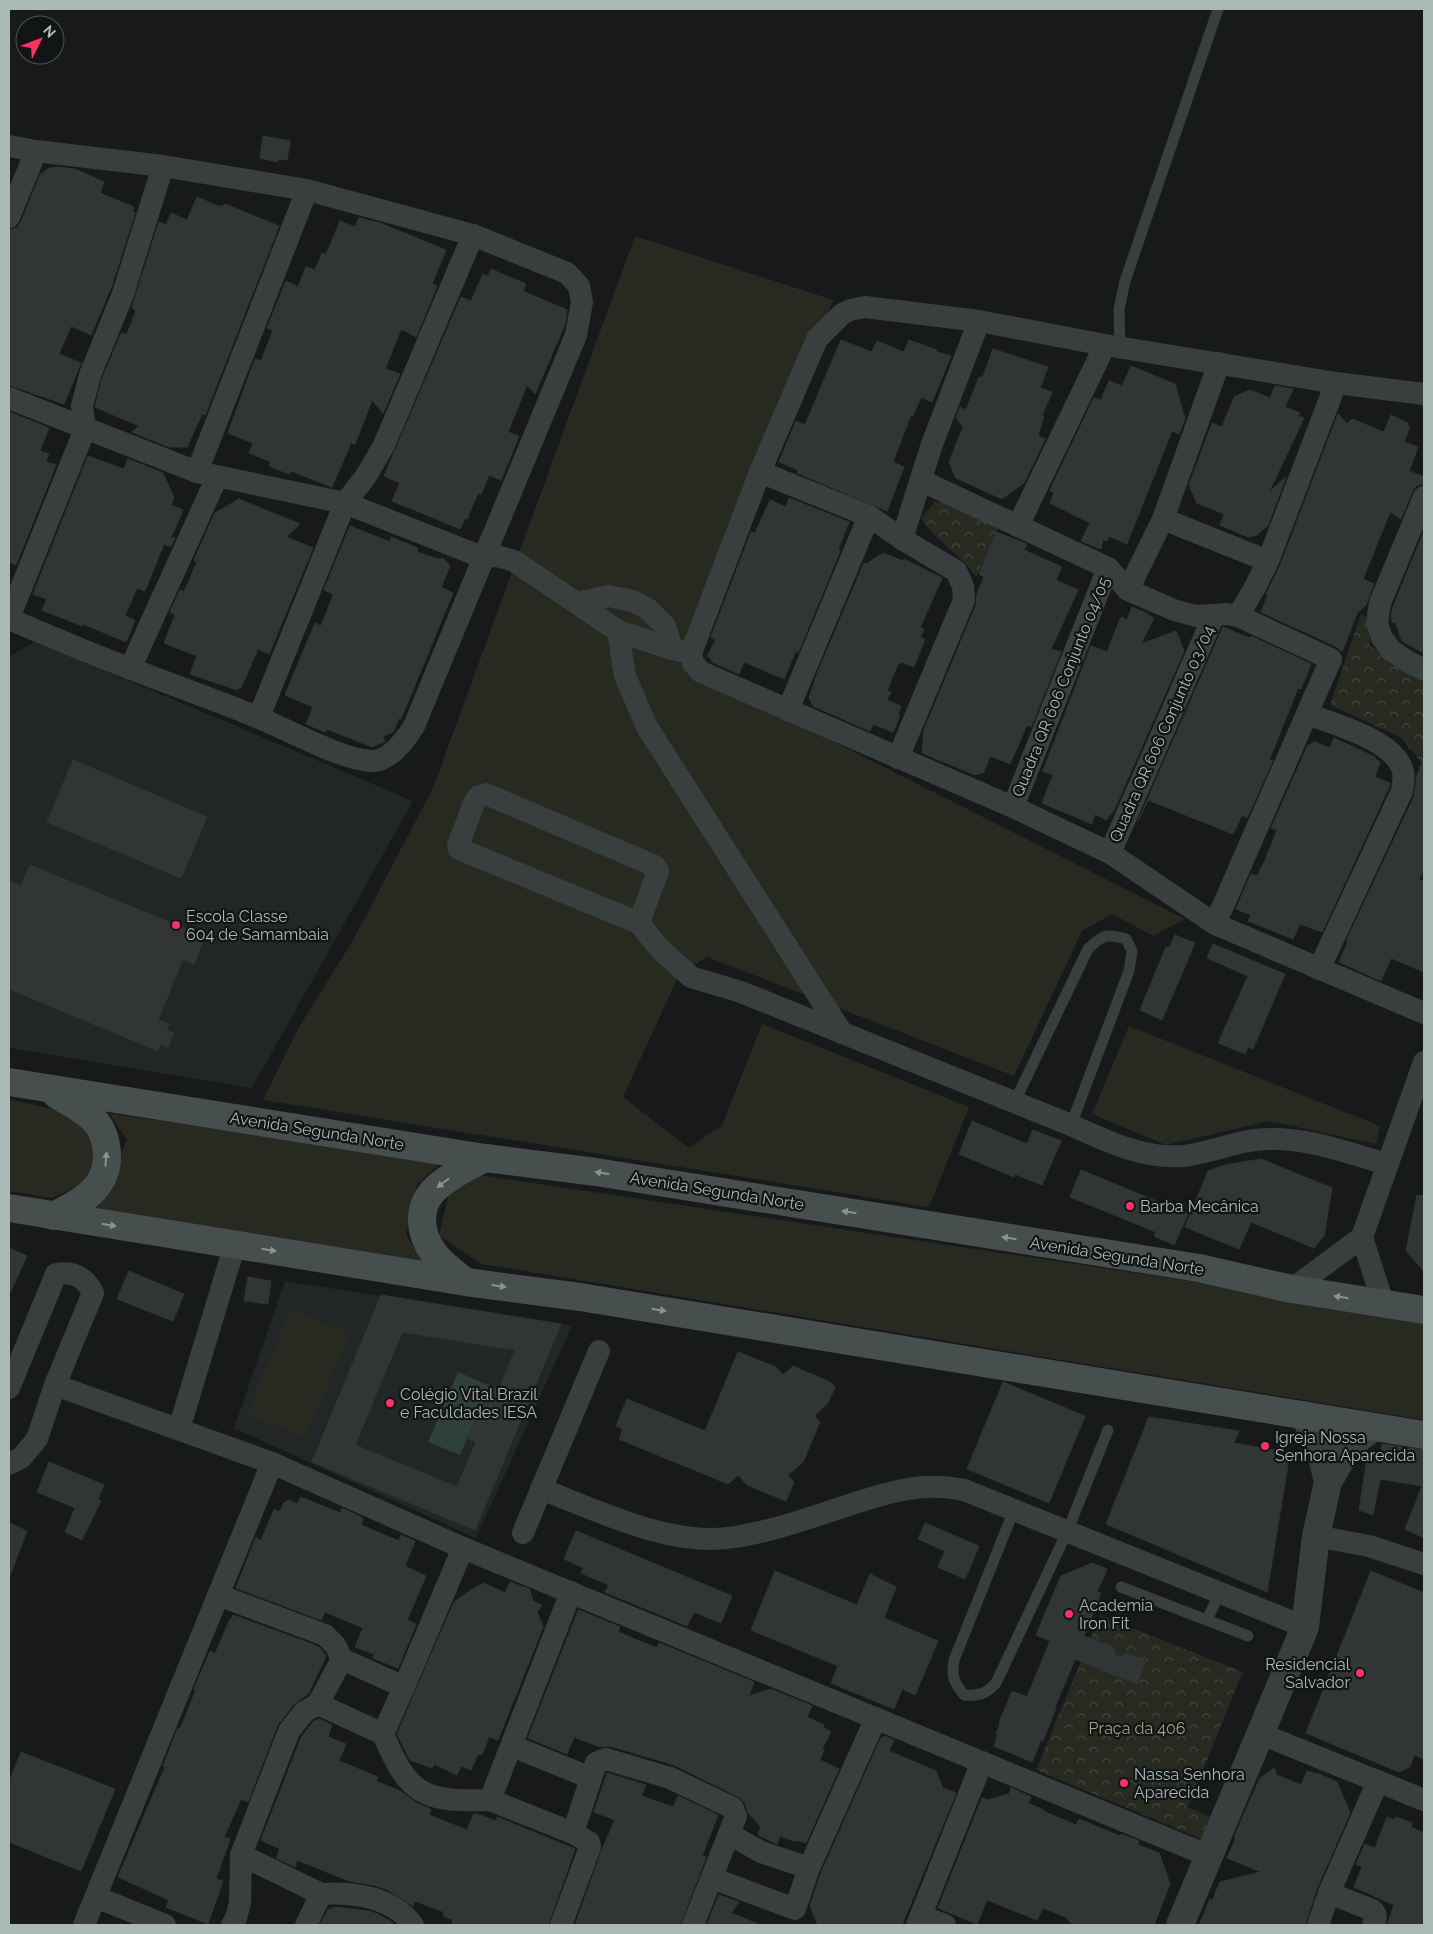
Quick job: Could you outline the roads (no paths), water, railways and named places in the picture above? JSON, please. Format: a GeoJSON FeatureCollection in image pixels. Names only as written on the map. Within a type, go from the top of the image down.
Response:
{"type":"FeatureCollection","features":[{"type":"Feature","properties":{"kind":"main road","name":"Avenida Segunda Norte"},"geometry":{"type":"LineString","coordinates":[[9,1082],[485,1158],[596,1172],[1190,1267],[1292,1289],[1424,1310]]}},
{"type":"Feature","properties":{"kind":"main road"},"geometry":{"type":"LineString","coordinates":[[45,1088],[82,1109],[97,1122],[105,1140],[108,1156],[104,1177],[94,1190],[77,1204],[53,1216]]}},
{"type":"Feature","properties":{"kind":"main road"},"geometry":{"type":"LineString","coordinates":[[466,1282],[444,1265],[428,1246],[422,1228],[422,1209],[432,1192],[444,1182],[485,1158]]}},
{"type":"Feature","properties":{"kind":"main road"},"geometry":{"type":"LineString","coordinates":[[9,1208],[466,1282],[580,1297],[1424,1436]]}},
{"type":"Feature","properties":{"kind":"street"},"geometry":{"type":"LineString","coordinates":[[9,146],[163,166],[307,190],[474,235],[567,272],[579,286],[582,302],[576,335],[482,557],[414,726],[404,743],[388,755],[374,761],[358,759],[324,747],[259,717],[130,669],[9,618],[85,429],[82,406],[90,374],[123,294],[163,166]]}},
{"type":"Feature","properties":{"kind":"street"},"geometry":{"type":"LineString","coordinates":[[9,217],[36,151]]}},
{"type":"Feature","properties":{"kind":"street"},"geometry":{"type":"LineString","coordinates":[[130,669],[207,474],[307,190]]}},
{"type":"Feature","properties":{"kind":"street"},"geometry":{"type":"LineString","coordinates":[[259,717],[345,503],[366,476],[384,445],[474,235]]}},
{"type":"Feature","properties":{"kind":"street"},"geometry":{"type":"LineString","coordinates":[[682,651],[817,339],[842,314],[850,310],[865,307],[979,321],[1113,346],[1336,383],[1424,394]]}},
{"type":"Feature","properties":{"kind":"street"},"geometry":{"type":"LineString","coordinates":[[902,539],[922,481],[931,447],[979,321]]}},
{"type":"Feature","properties":{"kind":"street"},"geometry":{"type":"LineString","coordinates":[[1018,526],[1113,346]]}},
{"type":"Feature","properties":{"kind":"street"},"geometry":{"type":"LineString","coordinates":[[1128,590],[1163,519],[1219,363]]}},
{"type":"Feature","properties":{"kind":"street"},"geometry":{"type":"LineString","coordinates":[[1238,616],[1268,561],[1336,383]]}},
{"type":"Feature","properties":{"kind":"street"},"geometry":{"type":"LineString","coordinates":[[9,398],[85,429],[207,474],[345,503],[482,557],[497,556],[514,561],[618,631],[682,651]]}},
{"type":"Feature","properties":{"kind":"street"},"geometry":{"type":"LineString","coordinates":[[760,472],[869,516],[902,539],[956,571],[963,586],[964,600],[898,758]]}},
{"type":"Feature","properties":{"kind":"street"},"geometry":{"type":"LineString","coordinates":[[922,481],[1108,568],[1128,590],[1174,610],[1196,616],[1227,614],[1238,616],[1331,659],[1215,924]]}},
{"type":"Feature","properties":{"kind":"street"},"geometry":{"type":"LineString","coordinates":[[1424,496],[1380,603],[1377,623],[1382,638],[1391,650],[1424,670]]}},
{"type":"Feature","properties":{"kind":"street"},"geometry":{"type":"LineString","coordinates":[[788,710],[869,516]]}},
{"type":"Feature","properties":{"kind":"street"},"geometry":{"type":"LineString","coordinates":[[1163,519],[1268,561]]}},
{"type":"Feature","properties":{"kind":"street","name":"Quadra QR 606 Conjunto 04/05"},"geometry":{"type":"LineString","coordinates":[[1013,807],[1108,568]]}},
{"type":"Feature","properties":{"kind":"street"},"geometry":{"type":"LineString","coordinates":[[577,603],[609,596],[632,600],[648,609],[665,626],[682,651],[701,672],[1013,807],[1110,853],[1215,924],[1424,1013]]}},
{"type":"Feature","properties":{"kind":"street","name":"Quadra QR 606 Conjunto 03/04"},"geometry":{"type":"LineString","coordinates":[[1110,853],[1214,615]]}},
{"type":"Feature","properties":{"kind":"street"},"geometry":{"type":"LineString","coordinates":[[618,631],[626,676],[647,727],[842,1033]]}},
{"type":"Feature","properties":{"kind":"street"},"geometry":{"type":"LineString","coordinates":[[1308,714],[1372,739],[1386,747],[1394,754],[1403,768],[1404,777],[1402,791],[1320,969]]}},
{"type":"Feature","properties":{"kind":"street"},"geometry":{"type":"LineString","coordinates":[[639,923],[658,871],[655,866],[486,794],[479,796],[458,845],[459,849],[639,923],[659,948],[691,977],[741,992],[1071,1125],[1112,1144],[1140,1152],[1164,1156],[1184,1156],[1252,1140],[1300,1140],[1387,1164]]}},
{"type":"Feature","properties":{"kind":"street"},"geometry":{"type":"LineString","coordinates":[[1292,1289],[1362,1237],[1387,1164],[1417,1104],[1424,1062]]}},
{"type":"Feature","properties":{"kind":"street"},"geometry":{"type":"LineString","coordinates":[[1362,1237],[1383,1304]]}},
{"type":"Feature","properties":{"kind":"street"},"geometry":{"type":"LineString","coordinates":[[179,1429],[235,1244]]}},
{"type":"Feature","properties":{"kind":"street"},"geometry":{"type":"LineString","coordinates":[[9,1388],[56,1274],[66,1272],[77,1275],[88,1283],[93,1293],[37,1438],[21,1458],[9,1464]]}},
{"type":"Feature","properties":{"kind":"street"},"geometry":{"type":"LineString","coordinates":[[523,1534],[599,1352]]}},
{"type":"Feature","properties":{"kind":"street"},"geometry":{"type":"LineString","coordinates":[[56,1385],[272,1463],[463,1548],[1209,1856]]}},
{"type":"Feature","properties":{"kind":"street"},"geometry":{"type":"LineString","coordinates":[[1304,1415],[1320,1448],[1328,1482]]}},
{"type":"Feature","properties":{"kind":"street"},"geometry":{"type":"LineString","coordinates":[[1180,1925],[1305,1627],[1316,1536],[1328,1482],[1348,1450],[1360,1437],[1374,1427]]}},
{"type":"Feature","properties":{"kind":"street"},"geometry":{"type":"LineString","coordinates":[[84,1925],[272,1463]]}},
{"type":"Feature","properties":{"kind":"street"},"geometry":{"type":"LineString","coordinates":[[542,1489],[620,1519],[665,1533],[696,1538],[734,1538],[793,1523],[887,1493],[940,1486],[964,1490],[1305,1627]]}},
{"type":"Feature","properties":{"kind":"street"},"geometry":{"type":"LineString","coordinates":[[1316,1536],[1369,1546],[1424,1564]]}},
{"type":"Feature","properties":{"kind":"street"},"geometry":{"type":"LineString","coordinates":[[383,1734],[463,1548]]}},
{"type":"Feature","properties":{"kind":"street"},"geometry":{"type":"LineString","coordinates":[[490,1800],[571,1592]]}},
{"type":"Feature","properties":{"kind":"street"},"geometry":{"type":"LineString","coordinates":[[218,1595],[325,1635],[335,1645],[342,1659],[404,1687]]}},
{"type":"Feature","properties":{"kind":"street"},"geometry":{"type":"LineString","coordinates":[[232,1925],[240,1903],[241,1855],[290,1731],[304,1712],[318,1704],[342,1659]]}},
{"type":"Feature","properties":{"kind":"street"},"geometry":{"type":"LineString","coordinates":[[318,1704],[383,1734],[398,1767],[406,1778],[419,1790],[438,1798],[458,1801],[490,1800],[586,1839],[590,1847],[561,1925]]}},
{"type":"Feature","properties":{"kind":"street"},"geometry":{"type":"LineString","coordinates":[[712,1878],[797,1917],[809,1868],[876,1718]]}},
{"type":"Feature","properties":{"kind":"street"},"geometry":{"type":"LineString","coordinates":[[1261,1734],[1424,1800]]}},
{"type":"Feature","properties":{"kind":"street"},"geometry":{"type":"LineString","coordinates":[[512,1746],[591,1778]]}},
{"type":"Feature","properties":{"kind":"street"},"geometry":{"type":"LineString","coordinates":[[573,1833],[596,1763],[609,1759],[670,1778],[733,1808],[736,1816],[693,1925]]}},
{"type":"Feature","properties":{"kind":"street"},"geometry":{"type":"LineString","coordinates":[[945,1925],[919,1921],[982,1762]]}},
{"type":"Feature","properties":{"kind":"street"},"geometry":{"type":"LineString","coordinates":[[1318,1925],[1329,1893],[1378,1781]]}},
{"type":"Feature","properties":{"kind":"street"},"geometry":{"type":"LineString","coordinates":[[729,1834],[762,1852],[809,1868]]}},
{"type":"Feature","properties":{"kind":"street"},"geometry":{"type":"LineString","coordinates":[[241,1855],[321,1894],[342,1892],[367,1896],[387,1904],[407,1918],[412,1925]]}},
{"type":"Feature","properties":{"kind":"street"},"geometry":{"type":"LineString","coordinates":[[1329,1893],[1372,1910],[1376,1913],[1377,1918],[1373,1925]]}},
{"type":"Feature","properties":{"kind":"street"},"geometry":{"type":"LineString","coordinates":[[306,1925],[321,1894]]}},
{"type":"Feature","properties":{"kind":"street"},"geometry":{"type":"LineString","coordinates":[[96,1897],[165,1925]]}},
{"type":"Feature","properties":{"kind":"lane"},"geometry":{"type":"LineString","coordinates":[[1113,346],[1124,281],[1218,9]]}},
{"type":"Feature","properties":{"kind":"lane"},"geometry":{"type":"LineString","coordinates":[[1014,1103],[1088,949],[1100,937],[1112,935],[1126,939],[1132,950],[1129,970],[1071,1125]]}},
{"type":"Feature","properties":{"kind":"lane"},"geometry":{"type":"LineString","coordinates":[[1014,1510],[954,1660],[951,1672],[956,1685],[964,1695],[977,1696],[988,1692],[996,1683],[1067,1532],[1108,1430]]}},
{"type":"Feature","properties":{"kind":"lane"},"geometry":{"type":"LineString","coordinates":[[1121,1587],[1248,1636]]}},
{"type":"Feature","properties":{"kind":"lane"},"geometry":{"type":"LineString","coordinates":[[1207,1620],[1220,1592]]}},
{"type":"Feature","properties":{"kind":"place","name":"Escola Classe 604 de Samambaia"},"geometry":{"type":"Point","coordinates":[176,925]}},
{"type":"Feature","properties":{"kind":"place","name":"Barba Mecânica"},"geometry":{"type":"Point","coordinates":[1130,1206]}},
{"type":"Feature","properties":{"kind":"place","name":"Colégio Vital Brazil e Faculdades IESA"},"geometry":{"type":"Point","coordinates":[390,1403]}},
{"type":"Feature","properties":{"kind":"place","name":"Igreja Nossa Senhora Aparecida"},"geometry":{"type":"Point","coordinates":[1265,1446]}},
{"type":"Feature","properties":{"kind":"place","name":"Academia Iron Fit"},"geometry":{"type":"Point","coordinates":[1069,1614]}},
{"type":"Feature","properties":{"kind":"place","name":"Residencial Salvador"},"geometry":{"type":"Point","coordinates":[1360,1673]}},
{"type":"Feature","properties":{"kind":"place","name":"Nassa Senhora Aparecida"},"geometry":{"type":"Point","coordinates":[1124,1783]}},
{"type":"Feature","properties":{"kind":"park label","name":"Praça da 406"},"geometry":{"type":"Point","coordinates":[1137,1728]}}]}
